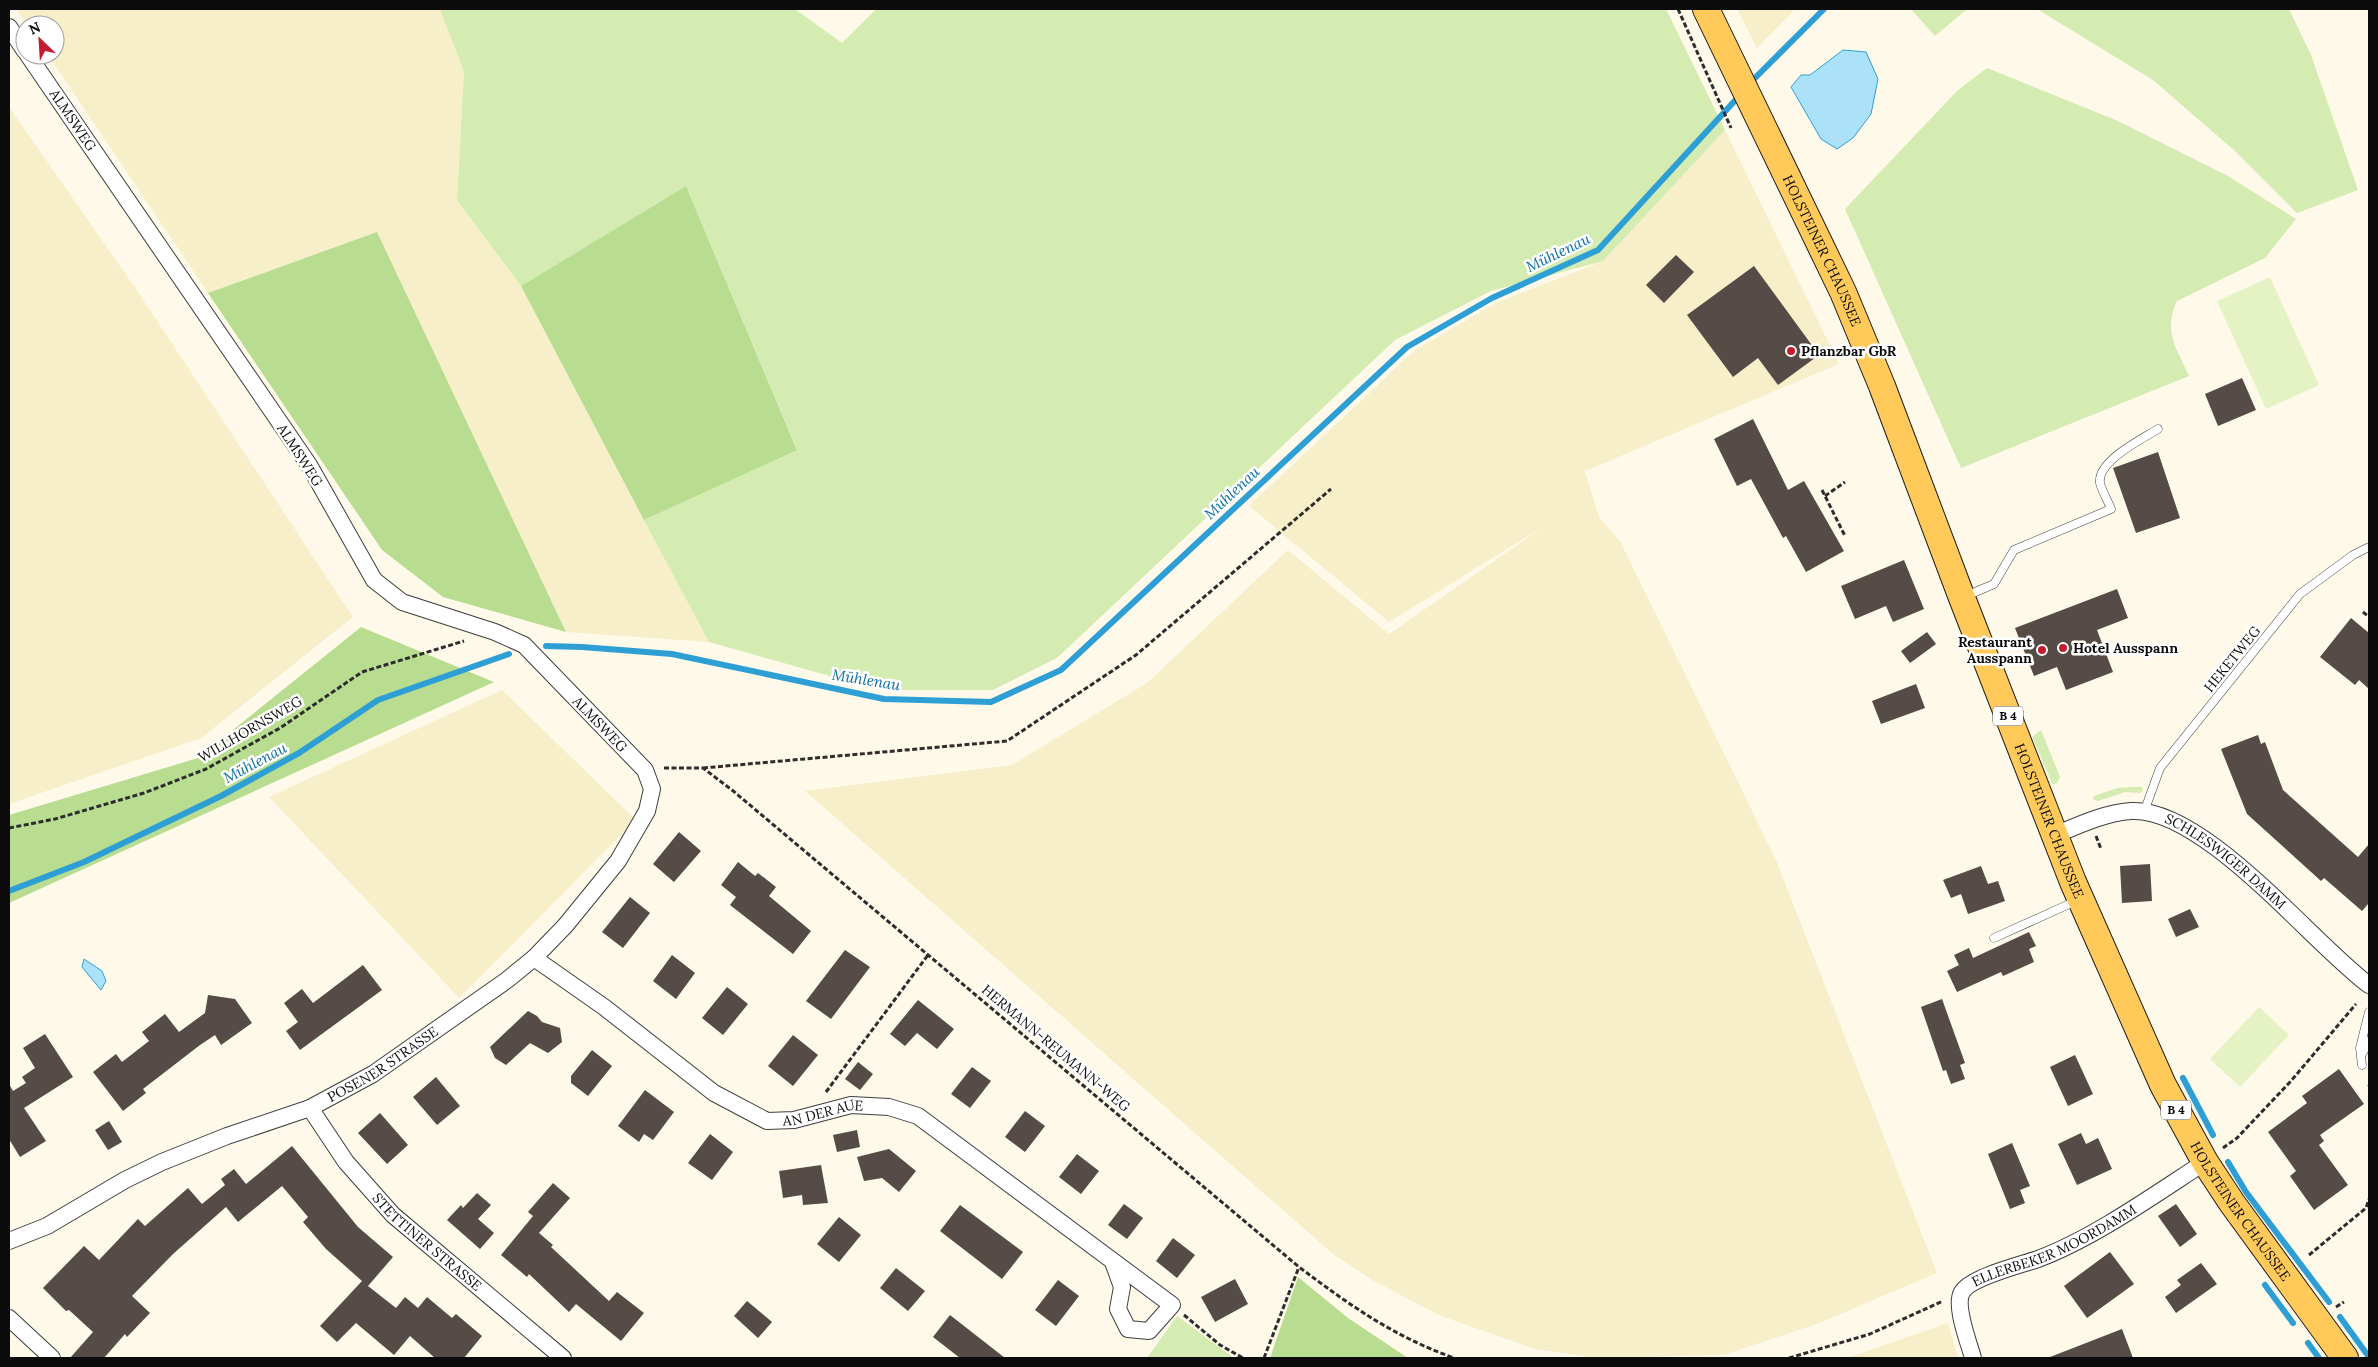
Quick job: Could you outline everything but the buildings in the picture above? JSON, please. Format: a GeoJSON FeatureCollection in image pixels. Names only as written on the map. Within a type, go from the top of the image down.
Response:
{"type":"FeatureCollection","features":[{"type":"Feature","properties":{"kind":"main road","name":"HOLSTEINER CHAUSSEE"},"geometry":{"type":"LineString","coordinates":[[1706,9],[1843,292],[1882,386],[2054,834],[2163,1086],[2204,1162],[2345,1358]]}},
{"type":"Feature","properties":{"kind":"street","name":"ALMSWEG"},"geometry":{"type":"LineString","coordinates":[[35,65],[309,465],[374,580],[402,602],[495,632],[524,645],[646,770]]}},
{"type":"Feature","properties":{"kind":"street","name":"POSENER STRASSE"},"geometry":{"type":"LineString","coordinates":[[9,1241],[47,1226],[125,1180],[162,1162],[227,1136],[310,1108],[373,1074],[508,980],[534,958],[600,885],[627,846],[647,810],[652,789],[646,770]]}},
{"type":"Feature","properties":{"kind":"street","name":"SCHLESWIGER DAMM"},"geometry":{"type":"LineString","coordinates":[[2054,834],[2109,815],[2144,812],[2176,822],[2202,838],[2241,868],[2368,982]]}},
{"type":"Feature","properties":{"kind":"street","name":"AN DER AUE"},"geometry":{"type":"LineString","coordinates":[[534,958],[604,1006],[714,1092],[768,1121],[794,1120],[851,1105],[889,1107],[918,1116],[1172,1306]]}},
{"type":"Feature","properties":{"kind":"street","name":"STETTINER STRASSE"},"geometry":{"type":"LineString","coordinates":[[310,1108],[346,1162],[393,1215],[563,1358]]}},
{"type":"Feature","properties":{"kind":"street","name":"ELLERBEKER MOORDAMM"},"geometry":{"type":"LineString","coordinates":[[1973,1358],[1960,1309],[1962,1293],[1973,1283],[2046,1256],[2075,1242],[2204,1162]]}},
{"type":"Feature","properties":{"kind":"street"},"geometry":{"type":"LineString","coordinates":[[1113,1262],[1122,1287],[1118,1309],[1128,1329],[1149,1331],[1172,1306]]}},
{"type":"Feature","properties":{"kind":"street"},"geometry":{"type":"LineString","coordinates":[[9,1318],[52,1358]]}},
{"type":"Feature","properties":{"kind":"lane"},"geometry":{"type":"LineString","coordinates":[[1962,598],[1994,584],[2014,550],[2111,508],[2100,483],[2102,471],[2110,461],[2158,429]]}},
{"type":"Feature","properties":{"kind":"lane","name":"HEKETWEG"},"geometry":{"type":"LineString","coordinates":[[2144,812],[2160,768],[2300,594],[2353,555],[2369,547]]}},
{"type":"Feature","properties":{"kind":"lane"},"geometry":{"type":"LineString","coordinates":[[1994,938],[2081,899]]}},
{"type":"Feature","properties":{"kind":"lane"},"geometry":{"type":"LineString","coordinates":[[2362,1065],[2362,1034],[2369,1012]]}},
{"type":"Feature","properties":{"kind":"lane"},"geometry":{"type":"LineString","coordinates":[[2361,1056],[2369,1041]]}},
{"type":"Feature","properties":{"kind":"path"},"geometry":{"type":"LineString","coordinates":[[1678,9],[1714,94],[1731,128]]}},
{"type":"Feature","properties":{"kind":"path"},"geometry":{"type":"LineString","coordinates":[[1825,496],[1845,482]]}},
{"type":"Feature","properties":{"kind":"path"},"geometry":{"type":"LineString","coordinates":[[646,770],[674,767],[703,768],[1007,741],[1136,655],[1331,489]]}},
{"type":"Feature","properties":{"kind":"path"},"geometry":{"type":"LineString","coordinates":[[1822,490],[1845,536]]}},
{"type":"Feature","properties":{"kind":"path"},"geometry":{"type":"LineString","coordinates":[[2363,612],[2369,617]]}},
{"type":"Feature","properties":{"kind":"path","name":"WILLHORNSWEG"},"geometry":{"type":"LineString","coordinates":[[9,828],[56,819],[144,792],[206,768],[280,728],[362,672],[495,632]]}},
{"type":"Feature","properties":{"kind":"path","name":"HERMANN-REUMANN-WEG"},"geometry":{"type":"LineString","coordinates":[[703,768],[740,796],[1299,1267],[1359,1312],[1419,1346],[1454,1358]]}},
{"type":"Feature","properties":{"kind":"path"},"geometry":{"type":"LineString","coordinates":[[815,1115],[824,1094],[928,955]]}},
{"type":"Feature","properties":{"kind":"path"},"geometry":{"type":"LineString","coordinates":[[2204,1162],[2244,1131],[2291,1081],[2360,1000]]}},
{"type":"Feature","properties":{"kind":"path"},"geometry":{"type":"LineString","coordinates":[[2309,1255],[2366,1208],[2369,1199]]}},
{"type":"Feature","properties":{"kind":"path"},"geometry":{"type":"LineString","coordinates":[[1264,1358],[1299,1267]]}},
{"type":"Feature","properties":{"kind":"path"},"geometry":{"type":"LineString","coordinates":[[1789,1358],[1870,1334],[1962,1293]]}},
{"type":"Feature","properties":{"kind":"path"},"geometry":{"type":"LineString","coordinates":[[1172,1306],[1220,1345],[1243,1358]]}},
{"type":"Feature","properties":{"kind":"shaded area"},"geometry":{"type":"Polygon","coordinates":[[[16,9],[440,9],[464,72],[457,200],[521,286],[709,642],[566,632],[377,232],[208,293],[55,65],[65,65],[65,15],[20,15],[16,9]]]}},
{"type":"Feature","properties":{"kind":"shaded area"},"geometry":{"type":"Polygon","coordinates":[[[1737,9],[1795,9],[1757,48],[1737,9]]]}},
{"type":"Feature","properties":{"kind":"shaded area"},"geometry":{"type":"Polygon","coordinates":[[[9,107],[134,286],[353,617],[201,738],[9,804],[9,107]]]}},
{"type":"Feature","properties":{"kind":"shaded area"},"geometry":{"type":"Polygon","coordinates":[[[1725,130],[1839,364],[1585,471],[1599,517],[1620,541],[1776,860],[1937,1273],[1817,1324],[1724,1355],[1597,1358],[1535,1349],[1441,1316],[1372,1280],[1332,1253],[805,791],[1012,765],[1147,683],[1288,550],[1389,634],[1546,525],[1389,622],[1249,506],[1414,351],[1496,303],[1603,261],[1725,130]]]}},
{"type":"Feature","properties":{"kind":"shaded area"},"geometry":{"type":"Polygon","coordinates":[[[502,690],[636,820],[459,998],[269,797],[502,690]]]}},
{"type":"Feature","properties":{"kind":"shaded area"},"geometry":{"type":"Polygon","coordinates":[[[1948,1323],[1958,1358],[1847,1358],[1948,1323]]]}},
{"type":"Feature","properties":{"kind":"green space"},"geometry":{"type":"Polygon","coordinates":[[[440,9],[795,9],[842,43],[876,9],[1666,9],[1725,130],[1603,261],[1491,291],[1395,340],[1057,658],[993,690],[880,690],[709,642],[644,520],[797,449],[686,186],[521,286],[457,200],[464,72],[440,9]]]}},
{"type":"Feature","properties":{"kind":"green space"},"geometry":{"type":"Polygon","coordinates":[[[1911,9],[1967,9],[1935,36],[1911,9]]]}},
{"type":"Feature","properties":{"kind":"green space"},"geometry":{"type":"Polygon","coordinates":[[[2037,9],[2289,9],[2311,55],[2358,190],[2297,213],[2235,151],[2153,80],[2037,9]]]}},
{"type":"Feature","properties":{"kind":"green space"},"geometry":{"type":"Polygon","coordinates":[[[1987,68],[2118,121],[2228,176],[2296,219],[2265,258],[2177,301],[2171,322],[2171,331],[2176,348],[2189,376],[1961,468],[1845,209],[1958,90],[1987,68]]]}},
{"type":"Feature","properties":{"kind":"green space"},"geometry":{"type":"Polygon","coordinates":[[[686,186],[797,450],[644,520],[521,286],[686,186]]]}},
{"type":"Feature","properties":{"kind":"green space"},"geometry":{"type":"Polygon","coordinates":[[[377,232],[566,632],[443,597],[382,550],[208,293],[377,232]]]}},
{"type":"Feature","properties":{"kind":"green space"},"geometry":{"type":"Polygon","coordinates":[[[2270,277],[2319,385],[2266,409],[2217,301],[2270,277]]]}},
{"type":"Feature","properties":{"kind":"green space"},"geometry":{"type":"Polygon","coordinates":[[[361,627],[494,682],[9,903],[9,815],[198,758],[361,627]]]}},
{"type":"Feature","properties":{"kind":"green space"},"geometry":{"type":"Polygon","coordinates":[[[2041,730],[2060,777],[2057,783],[2053,785],[2032,737],[2041,730]]]}},
{"type":"Feature","properties":{"kind":"green space"},"geometry":{"type":"Polygon","coordinates":[[[2142,787],[2143,790],[2140,793],[2125,792],[2098,801],[2093,799],[2094,796],[2117,788],[2142,787]]]}},
{"type":"Feature","properties":{"kind":"green space"},"geometry":{"type":"Polygon","coordinates":[[[2259,1007],[2289,1035],[2240,1087],[2210,1059],[2259,1007]]]}},
{"type":"Feature","properties":{"kind":"green space"},"geometry":{"type":"Polygon","coordinates":[[[1298,1277],[1348,1318],[1408,1358],[1270,1358],[1298,1277]]]}},
{"type":"Feature","properties":{"kind":"green space"},"geometry":{"type":"Polygon","coordinates":[[[1177,1316],[1234,1358],[1147,1358],[1177,1316]]]}},
{"type":"Feature","properties":{"kind":"water"},"geometry":{"type":"Polygon","coordinates":[[[1843,50],[1866,52],[1878,79],[1871,114],[1853,138],[1837,149],[1821,139],[1791,87],[1801,75],[1810,75],[1843,50]]]}},
{"type":"Feature","properties":{"kind":"water"},"geometry":{"type":"Polygon","coordinates":[[[84,959],[102,971],[106,981],[101,990],[82,967],[84,959]]]}},
{"type":"Feature","properties":{"kind":"waterway","name":"Mühlenau"},"geometry":{"type":"LineString","coordinates":[[1749,84],[1824,9]]}},
{"type":"Feature","properties":{"kind":"waterway","name":"Mühlenau"},"geometry":{"type":"LineString","coordinates":[[546,646],[672,654],[884,699],[991,702],[1061,670],[1407,347],[1492,298],[1598,250],[1741,94]]}},
{"type":"Feature","properties":{"kind":"waterway","name":"Mühlenau"},"geometry":{"type":"LineString","coordinates":[[9,891],[84,862],[221,796],[299,753],[378,700],[509,654]]}},
{"type":"Feature","properties":{"kind":"waterway"},"geometry":{"type":"LineString","coordinates":[[2183,1078],[2213,1135]]}},
{"type":"Feature","properties":{"kind":"waterway"},"geometry":{"type":"LineString","coordinates":[[2228,1162],[2246,1192],[2329,1302]]}},
{"type":"Feature","properties":{"kind":"waterway"},"geometry":{"type":"LineString","coordinates":[[2265,1285],[2293,1323]]}},
{"type":"Feature","properties":{"kind":"waterway"},"geometry":{"type":"LineString","coordinates":[[2340,1317],[2369,1357]]}},
{"type":"Feature","properties":{"kind":"waterway"},"geometry":{"type":"LineString","coordinates":[[2308,1343],[2319,1358]]}},
{"type":"Feature","properties":{"kind":"place","name":"Pflanzbar GbR"},"geometry":{"type":"Point","coordinates":[1791,351]}},
{"type":"Feature","properties":{"kind":"place","name":"Hotel Ausspann"},"geometry":{"type":"Point","coordinates":[2063,648]}},
{"type":"Feature","properties":{"kind":"place","name":"Restaurant Ausspann"},"geometry":{"type":"Point","coordinates":[2042,650]}}]}
